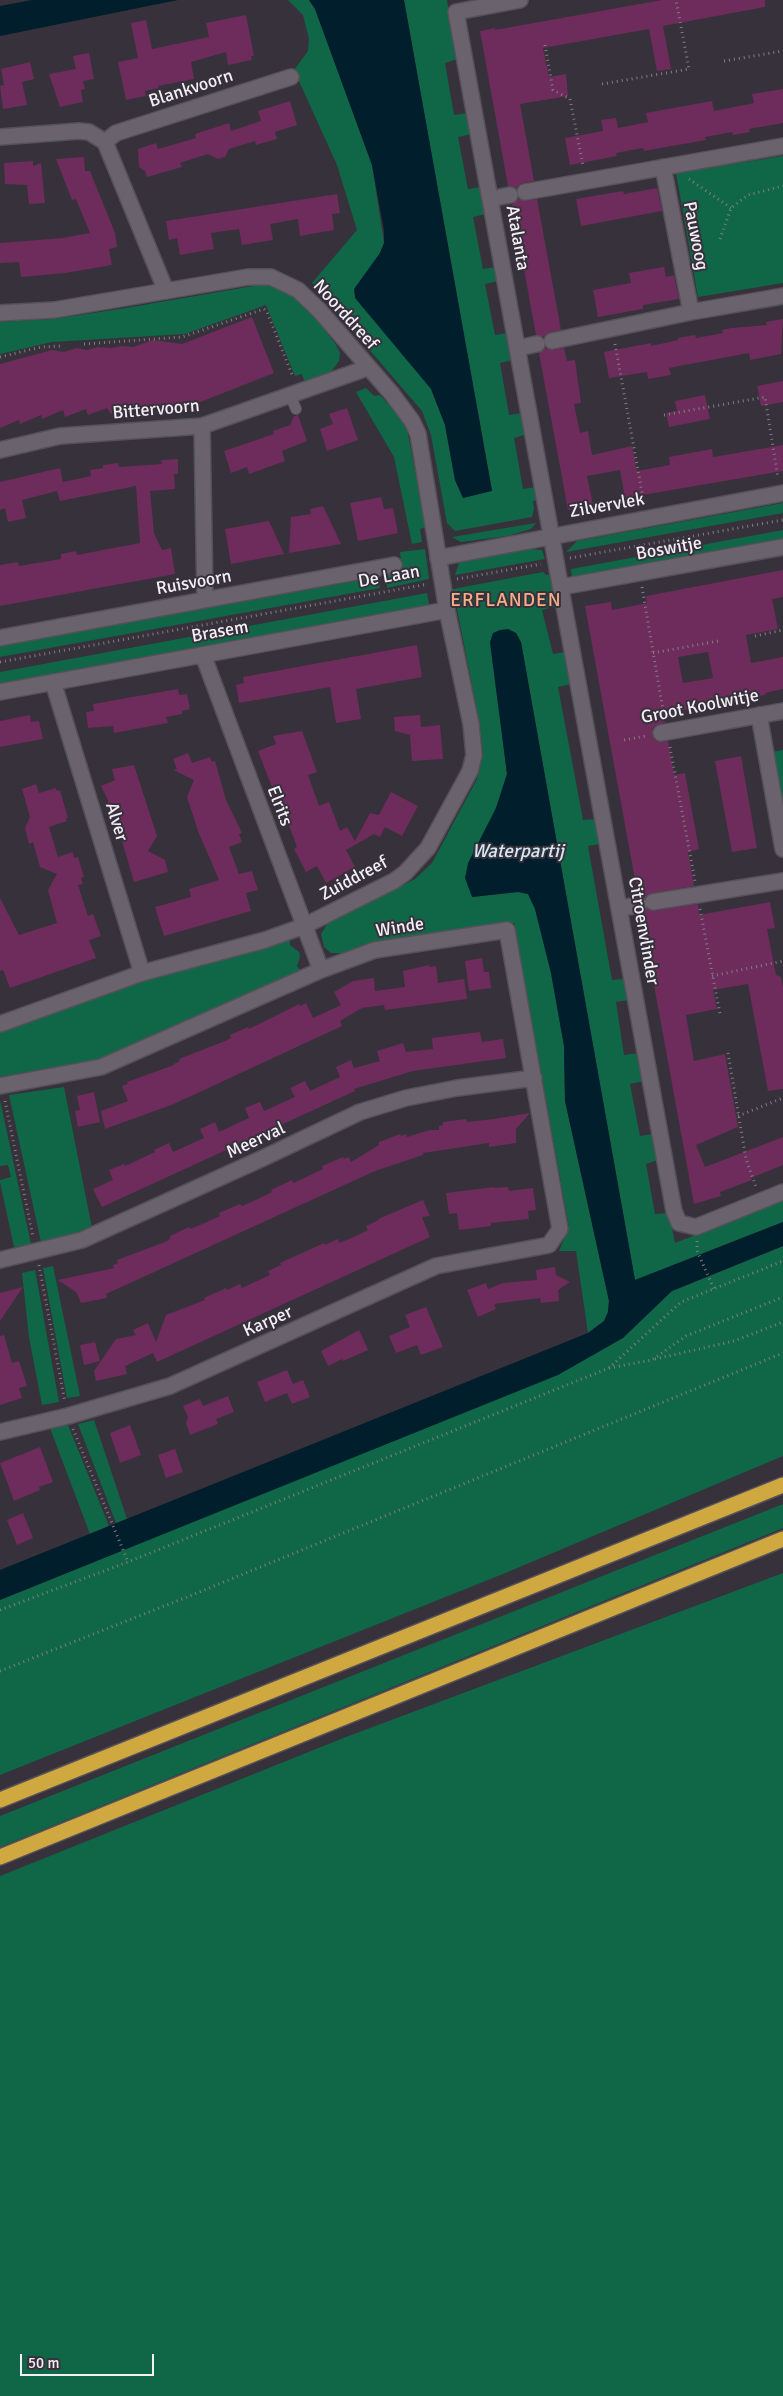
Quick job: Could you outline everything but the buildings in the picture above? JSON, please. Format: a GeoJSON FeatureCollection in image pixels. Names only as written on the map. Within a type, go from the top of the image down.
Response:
{"type":"FeatureCollection","features":[{"type":"Feature","properties":{"kind":"highway"},"geometry":{"type":"LineString","coordinates":[[0,1800],[783,1486]]}},
{"type":"Feature","properties":{"kind":"highway"},"geometry":{"type":"LineString","coordinates":[[0,1857],[783,1539]]}},
{"type":"Feature","properties":{"kind":"street","name":"Atalanta"},"geometry":{"type":"LineString","coordinates":[[520,0],[455,6],[552,535]]}},
{"type":"Feature","properties":{"kind":"street","name":"Blankvoorn"},"geometry":{"type":"LineString","coordinates":[[104,142],[116,133],[291,77]]}},
{"type":"Feature","properties":{"kind":"street"},"geometry":{"type":"LineString","coordinates":[[0,137],[79,131],[89,132],[104,142],[166,291]]}},
{"type":"Feature","properties":{"kind":"street"},"geometry":{"type":"LineString","coordinates":[[490,199],[783,146]]}},
{"type":"Feature","properties":{"kind":"street","name":"Pauwoog"},"geometry":{"type":"LineString","coordinates":[[667,166],[691,312]]}},
{"type":"Feature","properties":{"kind":"street","name":"Noorddreef"},"geometry":{"type":"LineString","coordinates":[[0,313],[54,310],[248,276],[271,277],[286,283],[298,290],[319,310],[401,405],[412,421],[418,434],[438,558]]}},
{"type":"Feature","properties":{"kind":"street"},"geometry":{"type":"LineString","coordinates":[[518,348],[691,312],[783,296]]}},
{"type":"Feature","properties":{"kind":"street","name":"Bittervoorn"},"geometry":{"type":"LineString","coordinates":[[0,450],[60,436],[202,426],[295,399],[368,368]]}},
{"type":"Feature","properties":{"kind":"street"},"geometry":{"type":"LineString","coordinates":[[202,426],[205,600]]}},
{"type":"Feature","properties":{"kind":"street","name":"Zilvervlek"},"geometry":{"type":"LineString","coordinates":[[438,558],[782,493]]}},
{"type":"Feature","properties":{"kind":"street","name":"Citroenvlinder"},"geometry":{"type":"LineString","coordinates":[[552,535],[674,1211],[679,1223],[696,1226],[783,1192]]}},
{"type":"Feature","properties":{"kind":"street","name":"Boswitje"},"geometry":{"type":"LineString","coordinates":[[561,587],[783,547]]}},
{"type":"Feature","properties":{"kind":"street","name":"Zuiddreef"},"geometry":{"type":"LineString","coordinates":[[0,1024],[142,973],[265,940],[304,926],[394,880],[409,869],[428,848],[470,771],[474,755],[471,724],[438,558]]}},
{"type":"Feature","properties":{"kind":"street","name":"Ruisvoorn"},"geometry":{"type":"LineString","coordinates":[[0,638],[394,565]]}},
{"type":"Feature","properties":{"kind":"street","name":"Brasem"},"geometry":{"type":"LineString","coordinates":[[0,692],[448,610]]}},
{"type":"Feature","properties":{"kind":"street","name":"Elrits"},"geometry":{"type":"LineString","coordinates":[[203,655],[321,970]]}},
{"type":"Feature","properties":{"kind":"street","name":"Alver"},"geometry":{"type":"LineString","coordinates":[[53,682],[142,973]]}},
{"type":"Feature","properties":{"kind":"street","name":"Groot Koolwitje"},"geometry":{"type":"LineString","coordinates":[[664,733],[783,711]]}},
{"type":"Feature","properties":{"kind":"street"},"geometry":{"type":"LineString","coordinates":[[759,715],[783,849]]}},
{"type":"Feature","properties":{"kind":"street"},"geometry":{"type":"LineString","coordinates":[[620,908],[783,881]]}},
{"type":"Feature","properties":{"kind":"street","name":"Winde"},"geometry":{"type":"LineString","coordinates":[[1,1086],[102,1067],[321,970],[376,950],[507,930],[560,1229],[549,1245]]}},
{"type":"Feature","properties":{"kind":"street","name":"Meerval"},"geometry":{"type":"LineString","coordinates":[[0,1260],[82,1240],[360,1112],[414,1096],[534,1078]]}},
{"type":"Feature","properties":{"kind":"street","name":"Karper"},"geometry":{"type":"LineString","coordinates":[[0,1432],[68,1416],[170,1386],[436,1266],[549,1245]]}},
{"type":"Feature","properties":{"kind":"path"},"geometry":{"type":"LineString","coordinates":[[602,84],[688,69],[676,0]]}},
{"type":"Feature","properties":{"kind":"path"},"geometry":{"type":"LineString","coordinates":[[545,45],[553,90],[570,99],[582,182]]}},
{"type":"Feature","properties":{"kind":"path"},"geometry":{"type":"LineString","coordinates":[[724,61],[783,51]]}},
{"type":"Feature","properties":{"kind":"path"},"geometry":{"type":"LineString","coordinates":[[667,166],[731,208]]}},
{"type":"Feature","properties":{"kind":"path"},"geometry":{"type":"LineString","coordinates":[[720,239],[731,208],[748,195],[783,186]]}},
{"type":"Feature","properties":{"kind":"path"},"geometry":{"type":"LineString","coordinates":[[84,344],[182,337],[264,309],[267,312],[295,399]]}},
{"type":"Feature","properties":{"kind":"path"},"geometry":{"type":"LineString","coordinates":[[610,329],[646,518]]}},
{"type":"Feature","properties":{"kind":"path"},"geometry":{"type":"LineString","coordinates":[[0,357],[41,347],[62,346]]}},
{"type":"Feature","properties":{"kind":"path"},"geometry":{"type":"LineString","coordinates":[[664,415],[765,397],[782,493]]}},
{"type":"Feature","properties":{"kind":"path","name":"De Laan"},"geometry":{"type":"LineString","coordinates":[[0,662],[783,520]]}},
{"type":"Feature","properties":{"kind":"path"},"geometry":{"type":"LineString","coordinates":[[642,585],[691,895],[720,1014]]}},
{"type":"Feature","properties":{"kind":"path"},"geometry":{"type":"LineString","coordinates":[[755,636],[783,630]]}},
{"type":"Feature","properties":{"kind":"path"},"geometry":{"type":"LineString","coordinates":[[653,653],[718,641]]}},
{"type":"Feature","properties":{"kind":"path","name":"Groot Koolwitje"},"geometry":{"type":"LineString","coordinates":[[624,740],[664,733]]}},
{"type":"Feature","properties":{"kind":"path"},"geometry":{"type":"LineString","coordinates":[[712,976],[783,961]]}},
{"type":"Feature","properties":{"kind":"path"},"geometry":{"type":"LineString","coordinates":[[728,1053],[746,1159],[756,1187]]}},
{"type":"Feature","properties":{"kind":"path"},"geometry":{"type":"LineString","coordinates":[[1,1086],[68,1416],[128,1562]]}},
{"type":"Feature","properties":{"kind":"path"},"geometry":{"type":"LineString","coordinates":[[738,1116],[783,1098]]}},
{"type":"Feature","properties":{"kind":"path"},"geometry":{"type":"LineString","coordinates":[[697,1251],[714,1288]]}},
{"type":"Feature","properties":{"kind":"path"},"geometry":{"type":"LineString","coordinates":[[609,1368],[681,1302],[783,1261]]}},
{"type":"Feature","properties":{"kind":"path"},"geometry":{"type":"LineString","coordinates":[[652,1360],[686,1336],[783,1298]]}},
{"type":"Feature","properties":{"kind":"path"},"geometry":{"type":"LineString","coordinates":[[0,1610],[128,1562],[609,1368],[734,1341],[783,1322]]}},
{"type":"Feature","properties":{"kind":"path"},"geometry":{"type":"LineString","coordinates":[[0,1671],[192,1595],[783,1353]]}},
{"type":"Feature","properties":{"kind":"green space"},"geometry":{"type":"Polygon","coordinates":[[[288,0],[309,0],[315,9],[372,165],[384,243],[380,253],[355,289],[431,389],[445,425],[455,480],[463,498],[492,490],[404,0],[447,0],[458,59],[445,63],[454,115],[468,113],[472,134],[458,137],[468,189],[481,187],[486,214],[473,217],[483,269],[496,267],[498,281],[485,284],[495,335],[508,333],[513,360],[500,363],[509,415],[523,413],[527,434],[514,438],[523,489],[536,487],[539,500],[533,501],[532,517],[455,531],[447,523],[431,435],[422,411],[312,283],[357,230],[337,165],[294,70],[308,51],[309,39],[303,15],[288,0]]]}},
{"type":"Feature","properties":{"kind":"green space"},"geometry":{"type":"Polygon","coordinates":[[[783,156],[783,283],[698,297],[676,173],[783,156]]]}},
{"type":"Feature","properties":{"kind":"green space"},"geometry":{"type":"Polygon","coordinates":[[[259,285],[273,286],[301,298],[340,353],[339,361],[331,372],[305,383],[302,374],[295,376],[266,305],[185,334],[52,342],[0,354],[0,322],[53,319],[259,285]]]}},
{"type":"Feature","properties":{"kind":"green space"},"geometry":{"type":"Polygon","coordinates":[[[366,388],[374,396],[380,395],[406,424],[426,527],[420,529],[422,542],[412,544],[394,457],[356,392],[366,388]]]}},
{"type":"Feature","properties":{"kind":"green space"},"geometry":{"type":"Polygon","coordinates":[[[783,503],[783,513],[566,552],[577,541],[783,503]]]}},
{"type":"Feature","properties":{"kind":"green space"},"geometry":{"type":"Polygon","coordinates":[[[536,523],[531,529],[507,536],[461,542],[452,537],[536,523]]]}},
{"type":"Feature","properties":{"kind":"green space"},"geometry":{"type":"Polygon","coordinates":[[[783,530],[783,541],[572,579],[571,569],[783,530]]]}},
{"type":"Feature","properties":{"kind":"green space"},"geometry":{"type":"Polygon","coordinates":[[[425,549],[429,579],[387,588],[386,574],[402,571],[400,552],[425,549]]]}},
{"type":"Feature","properties":{"kind":"green space"},"geometry":{"type":"Polygon","coordinates":[[[530,549],[542,550],[545,559],[455,575],[459,563],[480,557],[530,549]]]}},
{"type":"Feature","properties":{"kind":"green space"},"geometry":{"type":"Polygon","coordinates":[[[543,572],[546,575],[552,574],[557,606],[542,610],[553,654],[565,652],[571,684],[558,687],[583,820],[596,819],[600,844],[588,846],[612,980],[625,979],[629,1000],[616,1002],[624,1055],[639,1053],[644,1081],[630,1084],[640,1136],[653,1134],[658,1160],[646,1164],[655,1214],[669,1213],[675,1243],[783,1201],[783,1222],[635,1280],[521,642],[490,642],[507,774],[472,897],[518,892],[528,894],[535,909],[551,973],[564,1046],[565,1101],[609,1301],[608,1312],[604,1321],[588,1333],[576,1251],[559,1251],[569,1227],[514,923],[367,945],[342,953],[331,953],[324,947],[321,934],[328,923],[415,879],[432,863],[477,779],[483,754],[480,725],[453,589],[543,572]]]}},
{"type":"Feature","properties":{"kind":"green space"},"geometry":{"type":"Polygon","coordinates":[[[378,577],[380,588],[0,657],[0,646],[378,577]]]}},
{"type":"Feature","properties":{"kind":"green space"},"geometry":{"type":"Polygon","coordinates":[[[427,593],[429,604],[423,608],[0,685],[0,672],[427,593]]]}},
{"type":"Feature","properties":{"kind":"green space"},"geometry":{"type":"Polygon","coordinates":[[[783,750],[783,808],[772,752],[783,750]]]}},
{"type":"Feature","properties":{"kind":"green space"},"geometry":{"type":"Polygon","coordinates":[[[290,940],[290,945],[299,952],[300,957],[297,966],[300,970],[297,973],[129,1048],[99,1059],[0,1077],[0,1031],[145,980],[290,940]]]}},
{"type":"Feature","properties":{"kind":"green space"},"geometry":{"type":"Polygon","coordinates":[[[64,1087],[92,1228],[41,1242],[9,1095],[64,1087]]]}},
{"type":"Feature","properties":{"kind":"green space"},"geometry":{"type":"Polygon","coordinates":[[[0,1100],[31,1244],[14,1247],[0,1182],[0,1180],[11,1177],[8,1165],[0,1166],[0,1100]]]}},
{"type":"Feature","properties":{"kind":"green space"},"geometry":{"type":"Polygon","coordinates":[[[783,1246],[783,1456],[503,1574],[0,1775],[0,1600],[248,1499],[659,1302],[672,1291],[783,1246]]]}},
{"type":"Feature","properties":{"kind":"green space"},"geometry":{"type":"Polygon","coordinates":[[[53,1266],[80,1396],[67,1398],[43,1268],[53,1266]]]}},
{"type":"Feature","properties":{"kind":"green space"},"geometry":{"type":"Polygon","coordinates":[[[35,1270],[59,1402],[42,1405],[29,1337],[22,1273],[35,1270]]]}},
{"type":"Feature","properties":{"kind":"green space"},"geometry":{"type":"Polygon","coordinates":[[[94,1420],[127,1519],[116,1523],[78,1424],[94,1420]]]}},
{"type":"Feature","properties":{"kind":"green space"},"geometry":{"type":"Polygon","coordinates":[[[68,1425],[109,1526],[90,1534],[50,1428],[68,1425]]]}},
{"type":"Feature","properties":{"kind":"green space"},"geometry":{"type":"Polygon","coordinates":[[[783,1504],[783,1528],[0,1847],[0,1816],[783,1504]]]}},
{"type":"Feature","properties":{"kind":"green space"},"geometry":{"type":"Polygon","coordinates":[[[783,1573],[783,2396],[0,2396],[0,1876],[346,1737],[783,1573]]]}},
{"type":"Feature","properties":{"kind":"water"},"geometry":{"type":"Polygon","coordinates":[[[32,0],[178,0],[0,36],[0,6],[32,0]]]}},
{"type":"Feature","properties":{"kind":"water"},"geometry":{"type":"Polygon","coordinates":[[[309,0],[404,0],[492,491],[463,498],[455,480],[445,425],[431,389],[355,298],[354,289],[380,253],[384,243],[384,231],[372,165],[315,9],[309,0]]]}},
{"type":"Feature","properties":{"kind":"water","name":"Waterpartij"},"geometry":{"type":"Polygon","coordinates":[[[508,629],[516,633],[521,642],[635,1280],[783,1222],[783,1246],[672,1291],[623,1338],[558,1375],[0,1600],[0,1570],[588,1333],[604,1321],[608,1312],[609,1301],[565,1101],[564,1046],[551,973],[535,909],[528,894],[518,892],[472,897],[465,878],[468,863],[496,808],[507,774],[490,642],[493,633],[508,629]]]}},
{"type":"Feature","properties":{"kind":"district","name":"ERFLANDEN"},"geometry":{"type":"Point","coordinates":[506,601]}}]}
